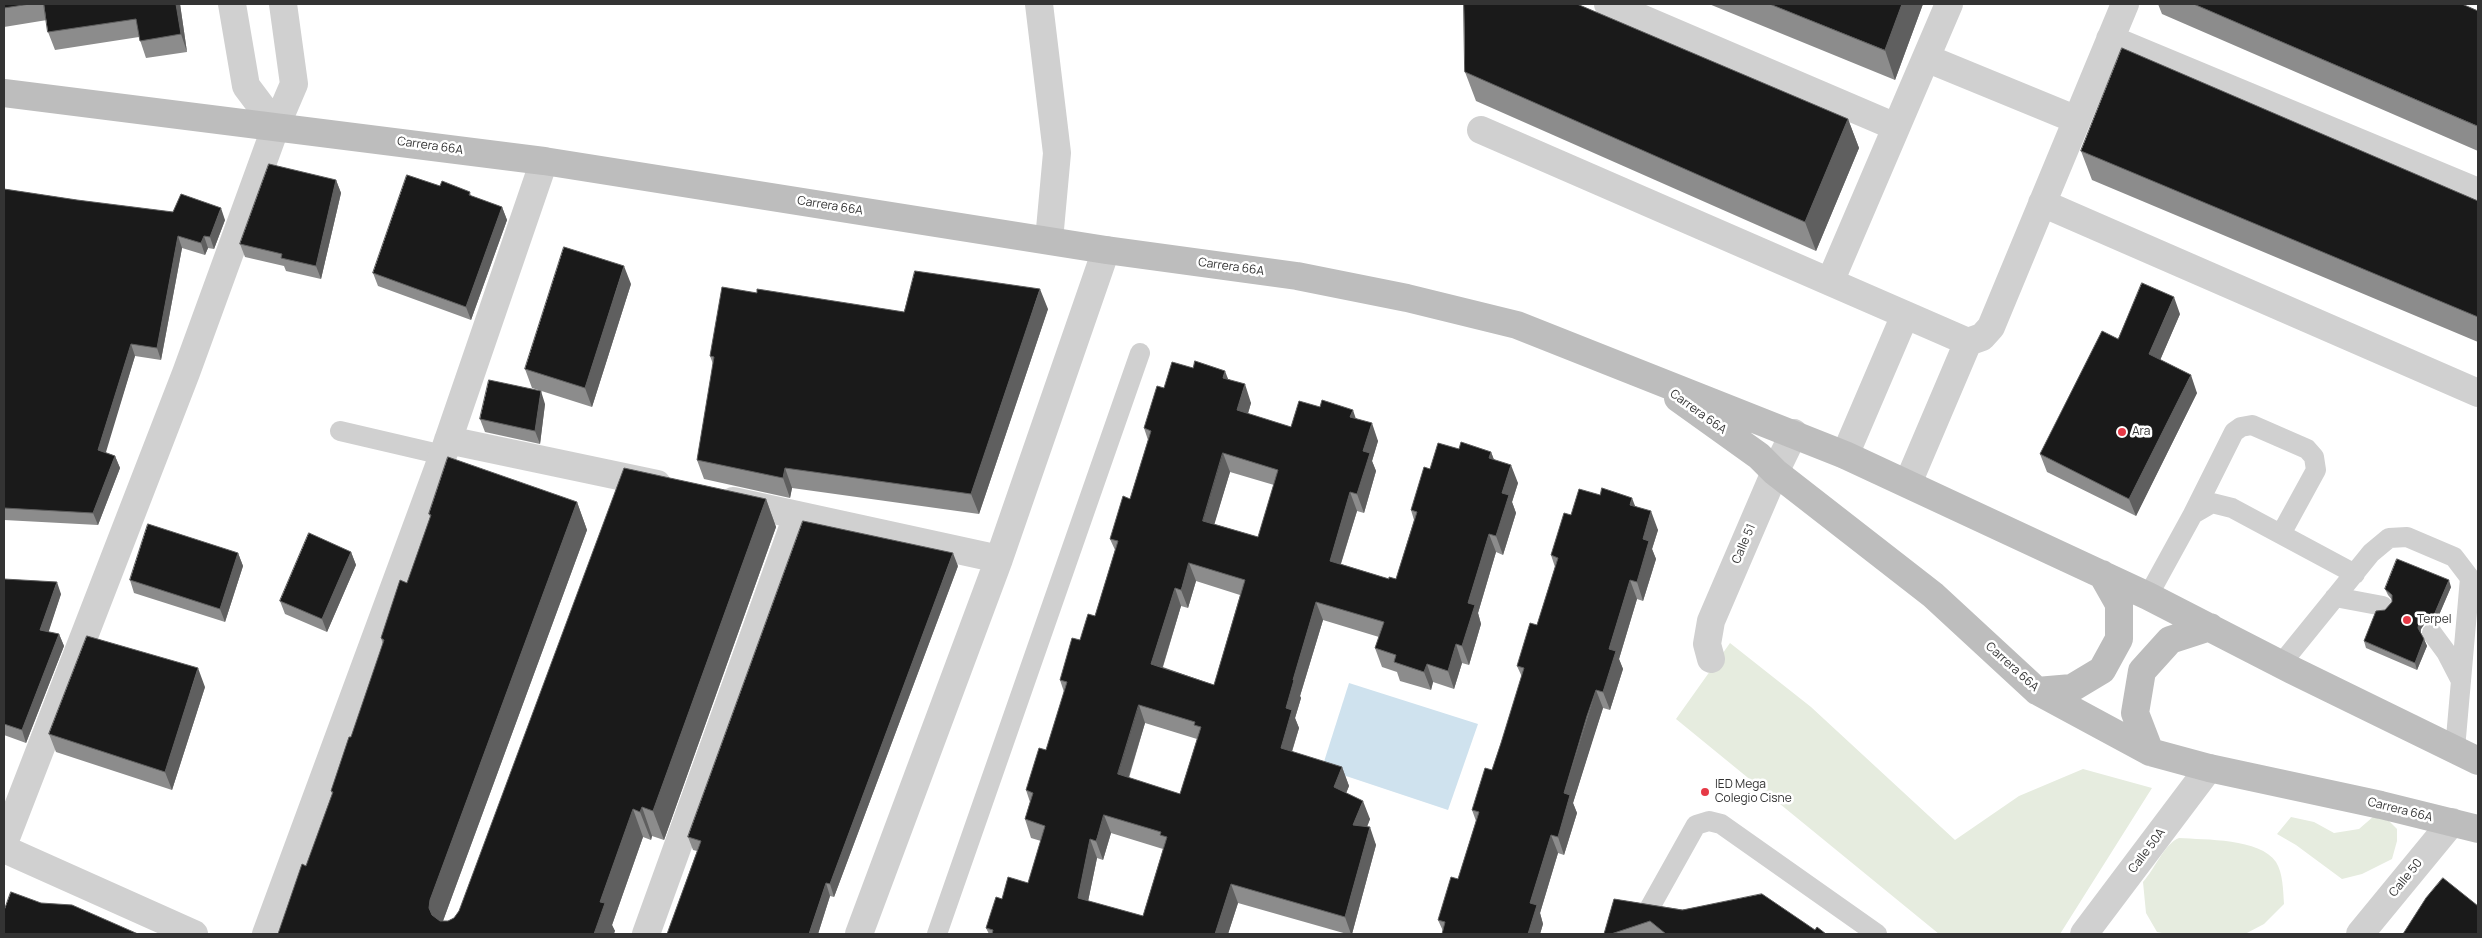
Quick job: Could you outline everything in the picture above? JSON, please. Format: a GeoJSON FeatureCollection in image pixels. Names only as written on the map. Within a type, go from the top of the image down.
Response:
{"type":"FeatureCollection","features":[{"type":"Feature","properties":{"kind":"street"},"geometry":{"type":"LineString","coordinates":[[232,4],[246,86],[276,126]]}},
{"type":"Feature","properties":{"kind":"street"},"geometry":{"type":"LineString","coordinates":[[4,843],[182,382],[276,126],[294,84],[283,4]]}},
{"type":"Feature","properties":{"kind":"street"},"geometry":{"type":"LineString","coordinates":[[1039,4],[1058,153],[1049,240]]}},
{"type":"Feature","properties":{"kind":"street"},"geometry":{"type":"LineString","coordinates":[[1608,4],[1896,127]]}},
{"type":"Feature","properties":{"kind":"street"},"geometry":{"type":"LineString","coordinates":[[1830,282],[1949,4]]}},
{"type":"Feature","properties":{"kind":"street"},"geometry":{"type":"LineString","coordinates":[[1481,130],[1968,342],[1982,337],[1991,326],[2125,4]]}},
{"type":"Feature","properties":{"kind":"street"},"geometry":{"type":"LineString","coordinates":[[2110,39],[2478,192]]}},
{"type":"Feature","properties":{"kind":"street"},"geometry":{"type":"LineString","coordinates":[[1926,58],[2077,120]]}},
{"type":"Feature","properties":{"kind":"street","name":"Carrera 66A"},"geometry":{"type":"LineString","coordinates":[[4,93],[276,126],[544,162],[1106,250],[1297,276],[1407,298],[1517,325],[1794,433],[1845,455],[2148,596],[2281,664],[2467,755]]}},
{"type":"Feature","properties":{"kind":"street"},"geometry":{"type":"LineString","coordinates":[[266,934],[445,447],[544,162]]}},
{"type":"Feature","properties":{"kind":"street"},"geometry":{"type":"LineString","coordinates":[[2042,203],[2478,393]]}},
{"type":"Feature","properties":{"kind":"street"},"geometry":{"type":"LineString","coordinates":[[859,934],[1000,559],[1106,250]]}},
{"type":"Feature","properties":{"kind":"street"},"geometry":{"type":"LineString","coordinates":[[1845,455],[1905,315]]}},
{"type":"Feature","properties":{"kind":"street"},"geometry":{"type":"LineString","coordinates":[[1908,484],[1968,342]]}},
{"type":"Feature","properties":{"kind":"street","name":"Carrera 66A"},"geometry":{"type":"LineString","coordinates":[[1644,374],[1759,456],[1775,472],[1933,595],[2037,690],[2150,752],[2209,768],[2381,805],[2478,829]]}},
{"type":"Feature","properties":{"kind":"street","name":"Calle 51"},"geometry":{"type":"LineString","coordinates":[[1711,659],[1707,644],[1711,621],[1775,472],[1794,433]]}},
{"type":"Feature","properties":{"kind":"street"},"geometry":{"type":"LineString","coordinates":[[445,447],[623,477],[681,490]]}},
{"type":"Feature","properties":{"kind":"street"},"geometry":{"type":"LineString","coordinates":[[613,505],[623,477]]}},
{"type":"Feature","properties":{"kind":"street"},"geometry":{"type":"LineString","coordinates":[[710,496],[1000,559]]}},
{"type":"Feature","properties":{"kind":"street"},"geometry":{"type":"LineString","coordinates":[[646,934],[797,516]]}},
{"type":"Feature","properties":{"kind":"street"},"geometry":{"type":"LineString","coordinates":[[2037,690],[2072,688],[2102,670],[2118,639],[2119,613],[2119,604],[2102,574]]}},
{"type":"Feature","properties":{"kind":"street"},"geometry":{"type":"LineString","coordinates":[[2150,752],[2135,713],[2142,671],[2170,640],[2210,627]]}},
{"type":"Feature","properties":{"kind":"street","name":"Calle 50A"},"geometry":{"type":"LineString","coordinates":[[2084,934],[2209,768]]}},
{"type":"Feature","properties":{"kind":"street","name":"Calle 50"},"geometry":{"type":"LineString","coordinates":[[2360,934],[2452,822]]}},
{"type":"Feature","properties":{"kind":"street"},"geometry":{"type":"LineString","coordinates":[[4,849],[194,934]]}},
{"type":"Feature","properties":{"kind":"lane"},"geometry":{"type":"LineString","coordinates":[[937,934],[1140,353]]}},
{"type":"Feature","properties":{"kind":"lane"},"geometry":{"type":"LineString","coordinates":[[2148,596],[2194,514],[2234,432],[2242,427],[2252,425],[2307,449],[2314,457],[2316,470],[2281,534]]}},
{"type":"Feature","properties":{"kind":"lane"},"geometry":{"type":"LineString","coordinates":[[340,431],[445,447]]}},
{"type":"Feature","properties":{"kind":"lane"},"geometry":{"type":"LineString","coordinates":[[2194,514],[2212,503],[2232,508],[2355,574]]}},
{"type":"Feature","properties":{"kind":"lane"},"geometry":{"type":"LineString","coordinates":[[2281,664],[2371,553],[2389,538],[2407,537],[2454,558],[2470,578],[2461,681],[2467,755]]}},
{"type":"Feature","properties":{"kind":"lane"},"geometry":{"type":"LineString","coordinates":[[2335,597],[2383,606]]}},
{"type":"Feature","properties":{"kind":"lane"},"geometry":{"type":"LineString","coordinates":[[2432,633],[2446,652],[2461,681]]}},
{"type":"Feature","properties":{"kind":"lane"},"geometry":{"type":"LineString","coordinates":[[1649,909],[1696,825],[1709,821],[1721,824],[1877,934]]}},
{"type":"Feature","properties":{"kind":"shaded area"},"geometry":{"type":"Polygon","coordinates":[[[1730,643],[1811,707],[1955,840],[2019,796],[2083,769],[2152,788],[2060,934],[1939,934],[1676,719],[1730,643]]]}},
{"type":"Feature","properties":{"kind":"shaded area"},"geometry":{"type":"Polygon","coordinates":[[[2374,816],[2389,821],[2397,829],[2397,841],[2392,859],[2362,874],[2342,879],[2296,845],[2277,834],[2291,817],[2314,822],[2334,833],[2359,829],[2374,816]]]}},
{"type":"Feature","properties":{"kind":"shaded area"},"geometry":{"type":"Polygon","coordinates":[[[2179,838],[2245,844],[2258,848],[2268,854],[2276,862],[2280,871],[2284,904],[2264,924],[2245,934],[2167,934],[2157,932],[2146,913],[2143,882],[2164,851],[2179,838]]]}},
{"type":"Feature","properties":{"kind":"water"},"geometry":{"type":"Polygon","coordinates":[[[1349,683],[1478,724],[1448,810],[1322,768],[1349,683]]]}},
{"type":"Feature","properties":{"kind":"building"},"geometry":{"type":"Polygon","coordinates":[[[4,4],[30,4],[4,8],[4,4]]]}},
{"type":"Feature","properties":{"kind":"building"},"geometry":{"type":"Polygon","coordinates":[[[44,4],[176,4],[181,34],[140,41],[136,19],[48,32],[44,4]]]}},
{"type":"Feature","properties":{"kind":"building"},"geometry":{"type":"Polygon","coordinates":[[[1464,4],[1577,4],[1848,119],[1805,222],[1465,72],[1464,4]]]}},
{"type":"Feature","properties":{"kind":"building"},"geometry":{"type":"Polygon","coordinates":[[[1770,4],[1902,4],[1885,50],[1770,4]]]}},
{"type":"Feature","properties":{"kind":"building"},"geometry":{"type":"Polygon","coordinates":[[[2194,4],[2462,4],[2478,11],[2478,126],[2194,4]]]}},
{"type":"Feature","properties":{"kind":"building"},"geometry":{"type":"Polygon","coordinates":[[[2122,48],[2478,201],[2478,317],[2081,151],[2122,48]]]}},
{"type":"Feature","properties":{"kind":"building"},"geometry":{"type":"Polygon","coordinates":[[[269,164],[336,180],[316,266],[281,258],[282,254],[240,244],[269,164]]]}},
{"type":"Feature","properties":{"kind":"building"},"geometry":{"type":"Polygon","coordinates":[[[407,175],[440,186],[442,181],[470,192],[469,195],[502,207],[466,307],[373,273],[407,175]]]}},
{"type":"Feature","properties":{"kind":"building"},"geometry":{"type":"Polygon","coordinates":[[[4,189],[173,212],[181,194],[221,208],[210,237],[204,236],[201,243],[178,236],[157,348],[131,344],[98,450],[115,456],[93,513],[4,508],[4,189]]]}},
{"type":"Feature","properties":{"kind":"building"},"geometry":{"type":"Polygon","coordinates":[[[564,247],[624,266],[585,388],[525,369],[564,247]]]}},
{"type":"Feature","properties":{"kind":"building"},"geometry":{"type":"Polygon","coordinates":[[[915,271],[1040,289],[971,494],[785,468],[783,478],[697,460],[714,357],[710,356],[722,287],[757,293],[757,289],[904,312],[915,271]]]}},
{"type":"Feature","properties":{"kind":"building","name":"Ara"},"geometry":{"type":"Polygon","coordinates":[[[2142,283],[2174,297],[2149,354],[2191,375],[2129,499],[2040,454],[2102,331],[2118,339],[2142,283]]]}},
{"type":"Feature","properties":{"kind":"building"},"geometry":{"type":"Polygon","coordinates":[[[1195,361],[1225,371],[1223,378],[1245,384],[1237,410],[1291,427],[1299,401],[1320,407],[1322,400],[1353,410],[1350,417],[1372,423],[1363,451],[1370,453],[1357,494],[1350,492],[1330,561],[1389,579],[1389,577],[1396,579],[1417,512],[1411,510],[1424,467],[1430,469],[1438,443],[1459,449],[1461,442],[1491,452],[1489,458],[1511,465],[1502,493],[1509,495],[1496,536],[1489,534],[1468,603],[1475,605],[1462,646],[1456,644],[1448,671],[1427,664],[1424,672],[1394,662],[1396,655],[1375,648],[1384,622],[1316,602],[1286,708],[1292,710],[1281,748],[1342,767],[1334,787],[1363,801],[1353,825],[1370,827],[1345,917],[1231,884],[1215,934],[992,934],[993,930],[986,928],[996,897],[1002,899],[1008,877],[1028,883],[1045,826],[1025,819],[1033,793],[1026,790],[1039,748],[1046,750],[1067,682],[1060,680],[1072,638],[1080,640],[1088,614],[1095,616],[1118,541],[1110,539],[1123,496],[1130,499],[1151,431],[1144,428],[1157,386],[1164,388],[1172,362],[1193,368],[1195,361]],[[1223,453],[1203,521],[1258,537],[1278,470],[1223,453]],[[1189,563],[1181,590],[1175,588],[1151,664],[1214,685],[1245,580],[1189,563]],[[1139,705],[1118,774],[1180,794],[1201,727],[1194,725],[1195,722],[1139,705]],[[1104,815],[1096,841],[1090,839],[1078,898],[1143,916],[1167,837],[1160,835],[1161,832],[1104,815]]]}},
{"type":"Feature","properties":{"kind":"building"},"geometry":{"type":"Polygon","coordinates":[[[489,380],[541,391],[535,431],[480,419],[489,380]]]}},
{"type":"Feature","properties":{"kind":"building"},"geometry":{"type":"Polygon","coordinates":[[[448,457],[577,502],[430,900],[429,908],[432,915],[440,921],[448,921],[454,918],[459,911],[624,468],[766,499],[653,811],[642,807],[640,812],[633,809],[600,902],[605,903],[594,934],[278,934],[302,864],[306,866],[333,792],[331,791],[349,737],[351,737],[384,640],[381,638],[400,580],[407,583],[431,515],[429,514],[448,457]]]}},
{"type":"Feature","properties":{"kind":"building"},"geometry":{"type":"Polygon","coordinates":[[[1602,488],[1632,498],[1630,505],[1651,511],[1643,539],[1649,541],[1637,582],[1630,580],[1609,649],[1616,651],[1603,692],[1596,690],[1587,716],[1564,793],[1570,795],[1558,837],[1551,835],[1530,903],[1537,905],[1528,934],[1442,934],[1445,922],[1438,920],[1451,877],[1458,879],[1479,812],[1472,810],[1485,768],[1492,770],[1501,743],[1524,668],[1517,666],[1530,623],[1537,625],[1558,558],[1551,555],[1564,513],[1571,515],[1579,489],[1600,495],[1602,488]]]}},
{"type":"Feature","properties":{"kind":"building"},"geometry":{"type":"Polygon","coordinates":[[[803,521],[953,553],[830,884],[826,883],[809,934],[667,934],[701,841],[688,837],[803,521]]]}},
{"type":"Feature","properties":{"kind":"building"},"geometry":{"type":"Polygon","coordinates":[[[148,524],[238,553],[220,609],[130,580],[148,524]]]}},
{"type":"Feature","properties":{"kind":"building"},"geometry":{"type":"Polygon","coordinates":[[[309,533],[351,552],[322,619],[280,601],[309,533]]]}},
{"type":"Feature","properties":{"kind":"building","name":"Terpel"},"geometry":{"type":"Polygon","coordinates":[[[2397,559],[2449,580],[2434,615],[2423,616],[2419,622],[2418,628],[2424,639],[2415,663],[2364,641],[2376,611],[2385,610],[2392,602],[2392,595],[2385,589],[2397,559]]]}},
{"type":"Feature","properties":{"kind":"building"},"geometry":{"type":"Polygon","coordinates":[[[4,579],[57,582],[40,630],[59,634],[22,730],[4,724],[4,579]]]}},
{"type":"Feature","properties":{"kind":"building"},"geometry":{"type":"Polygon","coordinates":[[[87,636],[198,668],[165,772],[49,734],[87,636]]]}},
{"type":"Feature","properties":{"kind":"building"},"geometry":{"type":"Polygon","coordinates":[[[2443,878],[2478,906],[2478,934],[2403,934],[2426,898],[2443,878]]]}},
{"type":"Feature","properties":{"kind":"building"},"geometry":{"type":"Polygon","coordinates":[[[11,892],[41,903],[72,905],[138,934],[4,934],[4,911],[11,892]]]}},
{"type":"Feature","properties":{"kind":"building"},"geometry":{"type":"Polygon","coordinates":[[[1762,894],[1815,930],[1817,927],[1826,934],[1666,934],[1650,921],[1611,934],[1604,934],[1614,899],[1682,910],[1762,894]]]}},
{"type":"Feature","properties":{"kind":"place","name":"Ara"},"geometry":{"type":"Point","coordinates":[2122,432]}},
{"type":"Feature","properties":{"kind":"place","name":"Terpel"},"geometry":{"type":"Point","coordinates":[2407,620]}},
{"type":"Feature","properties":{"kind":"place","name":"IED Mega Colegio Cisne"},"geometry":{"type":"Point","coordinates":[1705,792]}}]}
